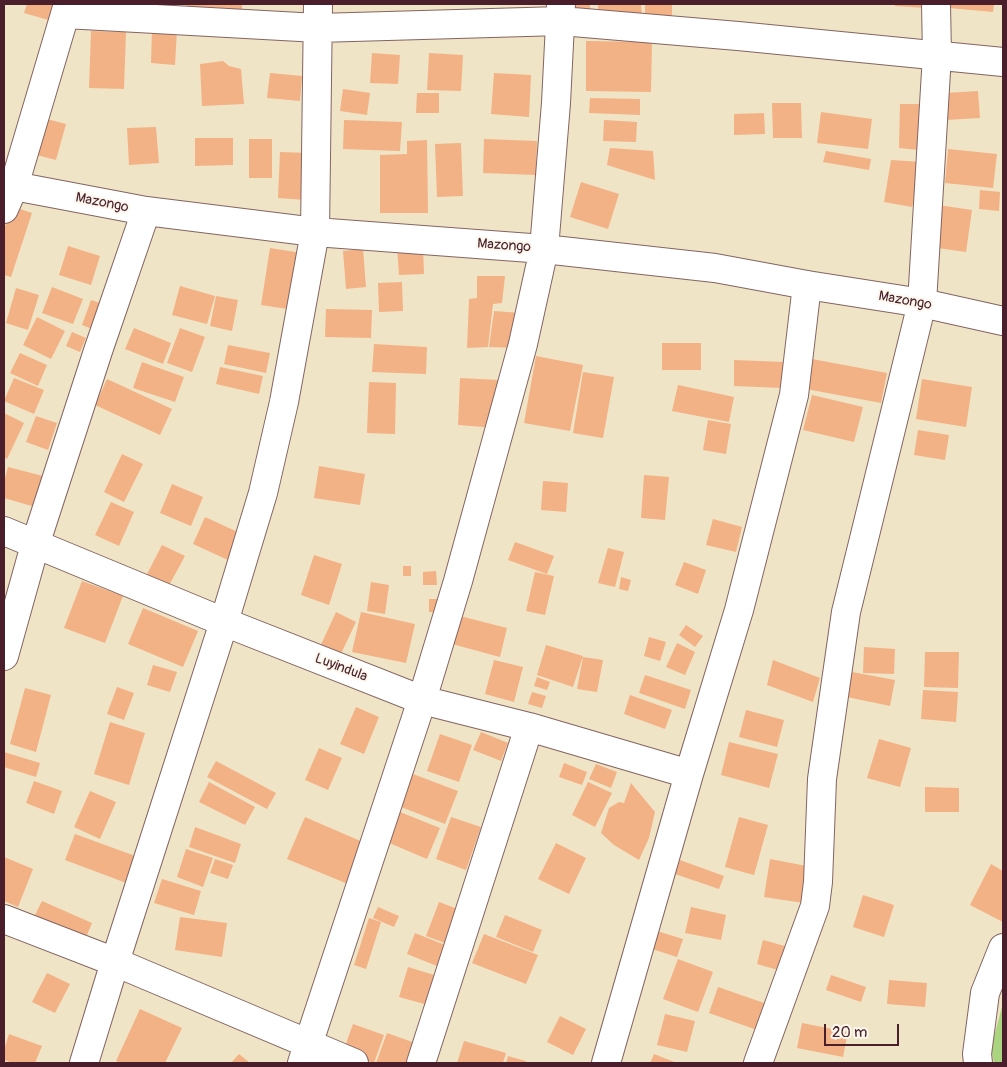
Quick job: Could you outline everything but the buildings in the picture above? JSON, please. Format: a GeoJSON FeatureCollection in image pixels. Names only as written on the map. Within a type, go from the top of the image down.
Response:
{"type":"FeatureCollection","features":[{"type":"Feature","properties":{"kind":"street"},"geometry":{"type":"LineString","coordinates":[[758,1063],[815,906],[818,882],[822,779],[846,612],[922,302],[937,55],[936,4]]}},
{"type":"Feature","properties":{"kind":"street"},"geometry":{"type":"LineString","coordinates":[[7,192],[67,9],[318,16],[561,12],[1003,62]]}},
{"type":"Feature","properties":{"kind":"street"},"geometry":{"type":"LineString","coordinates":[[305,1053],[422,700],[458,581],[523,344],[544,249],[556,103],[561,12]]}},
{"type":"Feature","properties":{"kind":"street"},"geometry":{"type":"LineString","coordinates":[[84,1063],[224,622],[270,466],[284,402],[315,232],[318,16]]}},
{"type":"Feature","properties":{"kind":"street","name":"Mazongo"},"geometry":{"type":"LineString","coordinates":[[7,192],[315,232],[544,249],[715,268],[807,286],[922,302],[1003,321]]}},
{"type":"Feature","properties":{"kind":"street"},"geometry":{"type":"LineString","coordinates":[[4,656],[35,544],[146,211]]}},
{"type":"Feature","properties":{"kind":"street"},"geometry":{"type":"LineString","coordinates":[[606,1063],[689,774],[739,610],[794,395],[807,286]]}},
{"type":"Feature","properties":{"kind":"street","name":"Luyindula"},"geometry":{"type":"LineString","coordinates":[[4,531],[224,622],[422,700],[530,727],[689,774]]}},
{"type":"Feature","properties":{"kind":"street"},"geometry":{"type":"LineString","coordinates":[[421,1063],[530,727]]}},
{"type":"Feature","properties":{"kind":"street"},"geometry":{"type":"LineString","coordinates":[[4,919],[115,962],[305,1053],[354,1063]]}},
{"type":"Feature","properties":{"kind":"street"},"geometry":{"type":"LineString","coordinates":[[978,1063],[977,1054],[985,993],[1003,948]]}},
{"type":"Feature","properties":{"kind":"green space"},"geometry":{"type":"Polygon","coordinates":[[[1003,1003],[1003,1063],[994,1063],[991,1048],[1003,1003]]]}}]}
